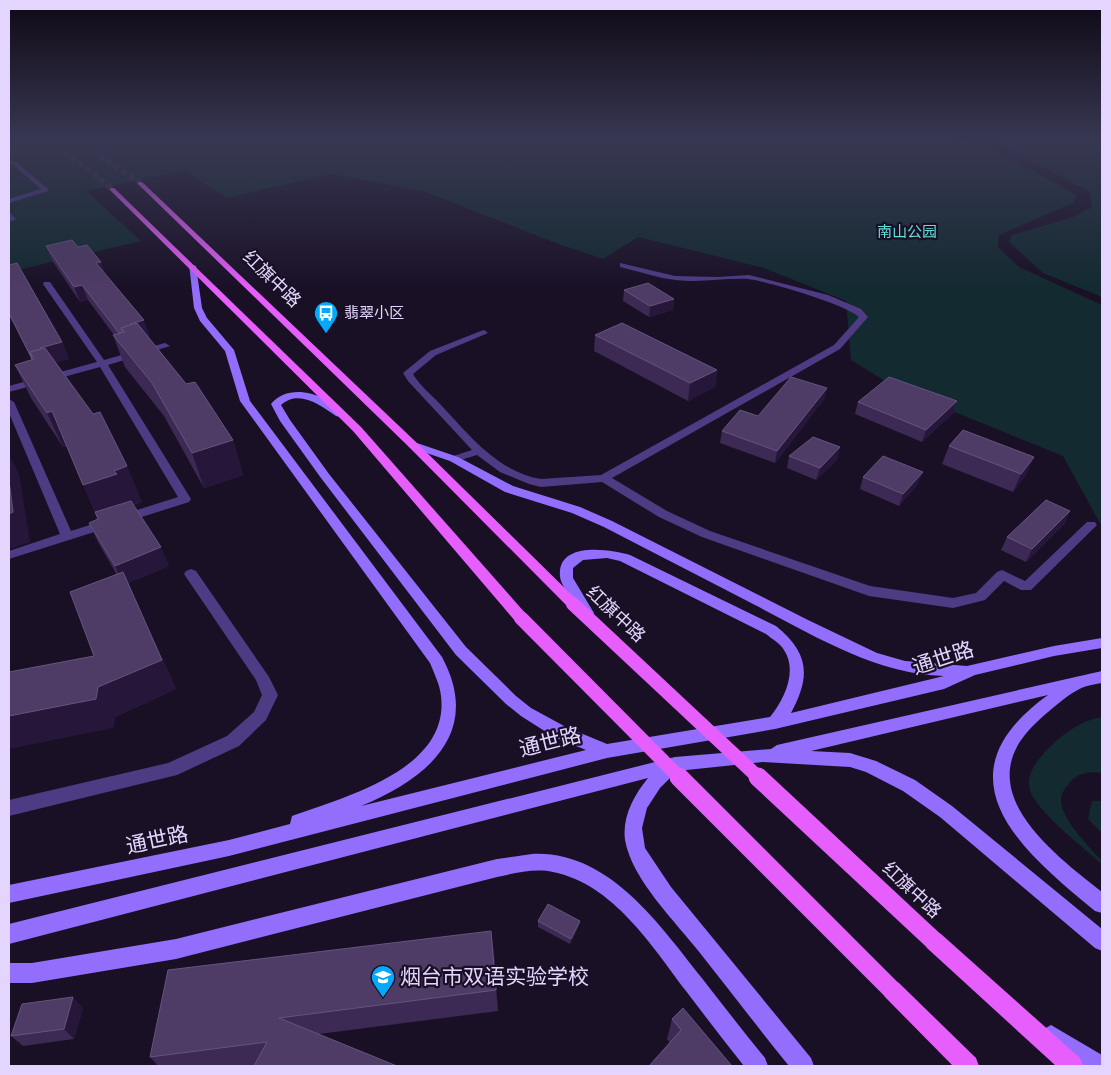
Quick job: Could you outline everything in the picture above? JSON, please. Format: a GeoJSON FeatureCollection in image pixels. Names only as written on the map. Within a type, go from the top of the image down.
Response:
{"type":"FeatureCollection","features":[{"type":"Feature","properties":{"kind":"main road"},"geometry":{"type":"LineString","coordinates":[[113,190],[357,428],[521,618],[892,990],[954,1058],[968,1066]]}},
{"type":"Feature","properties":{"kind":"main road","name":"红旗中路"},"geometry":{"type":"LineString","coordinates":[[147,190],[413,445],[573,604],[934,941],[1072,1066]]}},
{"type":"Feature","properties":{"kind":"main road"},"geometry":{"type":"LineString","coordinates":[[192,266],[198,308],[203,319],[229,350],[245,401],[437,661],[446,678],[449,693],[449,708],[443,738],[431,754],[406,775],[368,796],[229,848]]}},
{"type":"Feature","properties":{"kind":"main road"},"geometry":{"type":"LineString","coordinates":[[357,428],[332,408],[312,397],[288,396],[276,404],[285,422],[325,476],[461,651],[511,700],[526,712],[560,732],[607,751]]}},
{"type":"Feature","properties":{"kind":"main road"},"geometry":{"type":"LineString","coordinates":[[413,445],[454,459],[509,488],[576,510],[608,524],[802,624],[872,657],[905,667],[928,670],[972,670]]}},
{"type":"Feature","properties":{"kind":"main road"},"geometry":{"type":"LineString","coordinates":[[593,622],[566,578],[565,573],[571,563],[578,558],[601,552],[625,558],[771,630],[784,640],[792,652],[796,672],[794,688],[788,705],[775,723]]}},
{"type":"Feature","properties":{"kind":"main road","name":"通世路"},"geometry":{"type":"LineString","coordinates":[[9,894],[229,848],[607,751],[775,723],[918,690],[944,683],[972,670],[1054,651],[1102,643]]}},
{"type":"Feature","properties":{"kind":"main road"},"geometry":{"type":"LineString","coordinates":[[9,934],[675,764],[763,755],[1082,680],[1102,677]]}},
{"type":"Feature","properties":{"kind":"main road"},"geometry":{"type":"LineString","coordinates":[[1082,680],[1043,708],[1019,729],[1008,745],[1001,762],[1000,776],[1006,803],[1017,826],[1064,873],[1102,904]]}},
{"type":"Feature","properties":{"kind":"main road"},"geometry":{"type":"LineString","coordinates":[[763,755],[850,760],[864,763],[880,770],[922,796],[960,824],[1102,941]]}},
{"type":"Feature","properties":{"kind":"main road"},"geometry":{"type":"LineString","coordinates":[[675,764],[654,780],[644,794],[635,820],[634,841],[651,875],[662,890],[803,1066]]}},
{"type":"Feature","properties":{"kind":"main road"},"geometry":{"type":"LineString","coordinates":[[9,973],[32,973],[176,948],[497,868],[528,862],[554,863],[588,876],[636,913],[666,947],[757,1066]]}},
{"type":"Feature","properties":{"kind":"main road"},"geometry":{"type":"LineString","coordinates":[[1011,1012],[1100,1066]]}},
{"type":"Feature","properties":{"kind":"street"},"geometry":{"type":"LineString","coordinates":[[9,201],[45,190]]}},
{"type":"Feature","properties":{"kind":"street"},"geometry":{"type":"LineString","coordinates":[[9,214],[12,219],[9,220]]}},
{"type":"Feature","properties":{"kind":"street"},"geometry":{"type":"LineString","coordinates":[[484,333],[433,353],[408,373],[411,379],[479,451],[504,470],[541,483],[604,478],[837,347],[864,318],[858,311],[824,297],[749,277],[718,279],[675,278],[623,265]]}},
{"type":"Feature","properties":{"kind":"street"},"geometry":{"type":"LineString","coordinates":[[9,555],[185,499],[102,363],[47,284]]}},
{"type":"Feature","properties":{"kind":"street"},"geometry":{"type":"LineString","coordinates":[[9,389],[165,346]]}},
{"type":"Feature","properties":{"kind":"street"},"geometry":{"type":"LineString","coordinates":[[9,402],[67,536]]}},
{"type":"Feature","properties":{"kind":"street"},"geometry":{"type":"LineString","coordinates":[[454,459],[479,451]]}},
{"type":"Feature","properties":{"kind":"street"},"geometry":{"type":"LineString","coordinates":[[604,478],[663,514],[706,534],[869,591],[953,603],[980,597],[1002,575],[1026,587],[1091,525]]}},
{"type":"Feature","properties":{"kind":"street"},"geometry":{"type":"LineString","coordinates":[[9,808],[171,770],[233,741],[260,716],[270,695],[265,683],[190,574]]}},
{"type":"Feature","properties":{"kind":"green space","name":"南山公园"},"geometry":{"type":"Polygon","coordinates":[[[9,190],[90,190],[86,191],[141,241],[9,272],[9,190]]]}},
{"type":"Feature","properties":{"kind":"green space","name":"南山公园"},"geometry":{"type":"Polygon","coordinates":[[[215,190],[261,190],[227,198],[215,190]]]}},
{"type":"Feature","properties":{"kind":"green space","name":"南山公园"},"geometry":{"type":"Polygon","coordinates":[[[418,190],[1068,190],[1077,195],[1073,203],[999,235],[998,247],[1019,267],[1102,305],[1102,527],[1063,456],[898,389],[851,360],[846,301],[764,268],[638,237],[603,259],[556,243],[418,190]]]}},
{"type":"Feature","properties":{"kind":"green space"},"geometry":{"type":"Polygon","coordinates":[[[1087,190],[1102,190],[1102,297],[1043,273],[1009,242],[1012,235],[1073,217],[1092,207],[1090,192],[1087,190]]]}},
{"type":"Feature","properties":{"kind":"green space"},"geometry":{"type":"Polygon","coordinates":[[[1102,717],[1102,773],[1093,772],[1077,777],[1065,788],[1061,800],[1062,808],[1071,824],[1102,861],[1102,864],[1041,808],[1030,790],[1029,778],[1034,766],[1055,742],[1080,724],[1102,717]]]}},
{"type":"Feature","properties":{"kind":"green space"},"geometry":{"type":"Polygon","coordinates":[[[1092,801],[1102,801],[1102,833],[1088,819],[1092,801]]]}},
{"type":"Feature","properties":{"kind":"building"},"geometry":{"type":"Polygon","coordinates":[[[72,240],[78,247],[87,245],[101,262],[96,263],[144,320],[121,328],[123,332],[119,333],[82,285],[74,287],[46,246],[72,240]]]}},
{"type":"Feature","properties":{"kind":"building"},"geometry":{"type":"Polygon","coordinates":[[[17,263],[62,342],[30,352],[32,359],[9,313],[9,265],[17,263]]]}},
{"type":"Feature","properties":{"kind":"building"},"geometry":{"type":"Polygon","coordinates":[[[648,283],[674,299],[650,306],[624,290],[648,283]]]}},
{"type":"Feature","properties":{"kind":"building"},"geometry":{"type":"Polygon","coordinates":[[[137,323],[186,384],[195,382],[233,440],[192,453],[152,383],[113,335],[125,332],[121,328],[137,323]]]}},
{"type":"Feature","properties":{"kind":"building"},"geometry":{"type":"Polygon","coordinates":[[[622,323],[717,370],[690,383],[595,335],[622,323]]]}},
{"type":"Feature","properties":{"kind":"building"},"geometry":{"type":"Polygon","coordinates":[[[45,348],[93,414],[100,412],[127,466],[114,471],[117,474],[83,485],[52,411],[47,413],[15,365],[34,359],[30,352],[45,348]]]}},
{"type":"Feature","properties":{"kind":"building"},"geometry":{"type":"Polygon","coordinates":[[[791,377],[827,388],[777,451],[722,431],[740,410],[758,416],[791,377]]]}},
{"type":"Feature","properties":{"kind":"building"},"geometry":{"type":"Polygon","coordinates":[[[889,377],[957,401],[926,430],[858,402],[889,377]]]}},
{"type":"Feature","properties":{"kind":"building"},"geometry":{"type":"Polygon","coordinates":[[[963,430],[1034,457],[1021,474],[949,446],[963,430]]]}},
{"type":"Feature","properties":{"kind":"building"},"geometry":{"type":"Polygon","coordinates":[[[813,437],[840,447],[820,468],[789,456],[813,437]]]}},
{"type":"Feature","properties":{"kind":"building"},"geometry":{"type":"Polygon","coordinates":[[[883,456],[923,472],[903,494],[863,477],[883,456]]]}},
{"type":"Feature","properties":{"kind":"building"},"geometry":{"type":"Polygon","coordinates":[[[9,480],[13,512],[9,514],[9,480]]]}},
{"type":"Feature","properties":{"kind":"building"},"geometry":{"type":"Polygon","coordinates":[[[1046,500],[1070,511],[1032,549],[1007,537],[1046,500]]]}},
{"type":"Feature","properties":{"kind":"building"},"geometry":{"type":"Polygon","coordinates":[[[131,501],[161,547],[115,566],[89,523],[98,519],[95,512],[131,501]]]}},
{"type":"Feature","properties":{"kind":"building"},"geometry":{"type":"Polygon","coordinates":[[[123,572],[162,660],[98,687],[96,699],[9,716],[9,672],[94,656],[70,592],[123,572]]]}},
{"type":"Feature","properties":{"kind":"building"},"geometry":{"type":"Polygon","coordinates":[[[548,904],[580,921],[571,939],[538,921],[548,904]]]}},
{"type":"Feature","properties":{"kind":"building"},"geometry":{"type":"Polygon","coordinates":[[[491,931],[496,990],[279,1018],[397,1066],[254,1066],[267,1042],[150,1057],[168,970],[491,931]]]}},
{"type":"Feature","properties":{"kind":"building"},"geometry":{"type":"Polygon","coordinates":[[[73,997],[64,1029],[11,1036],[22,1004],[73,997]]]}},
{"type":"Feature","properties":{"kind":"building"},"geometry":{"type":"Polygon","coordinates":[[[683,1008],[732,1066],[649,1066],[681,1030],[672,1019],[683,1008]]]}},
{"type":"Feature","properties":{"kind":"place","name":"翡翠小区"},"geometry":{"type":"Point","coordinates":[326,334]}},
{"type":"Feature","properties":{"kind":"place","name":"烟台市双语实验学校"},"geometry":{"type":"Point","coordinates":[383,998]}}]}
